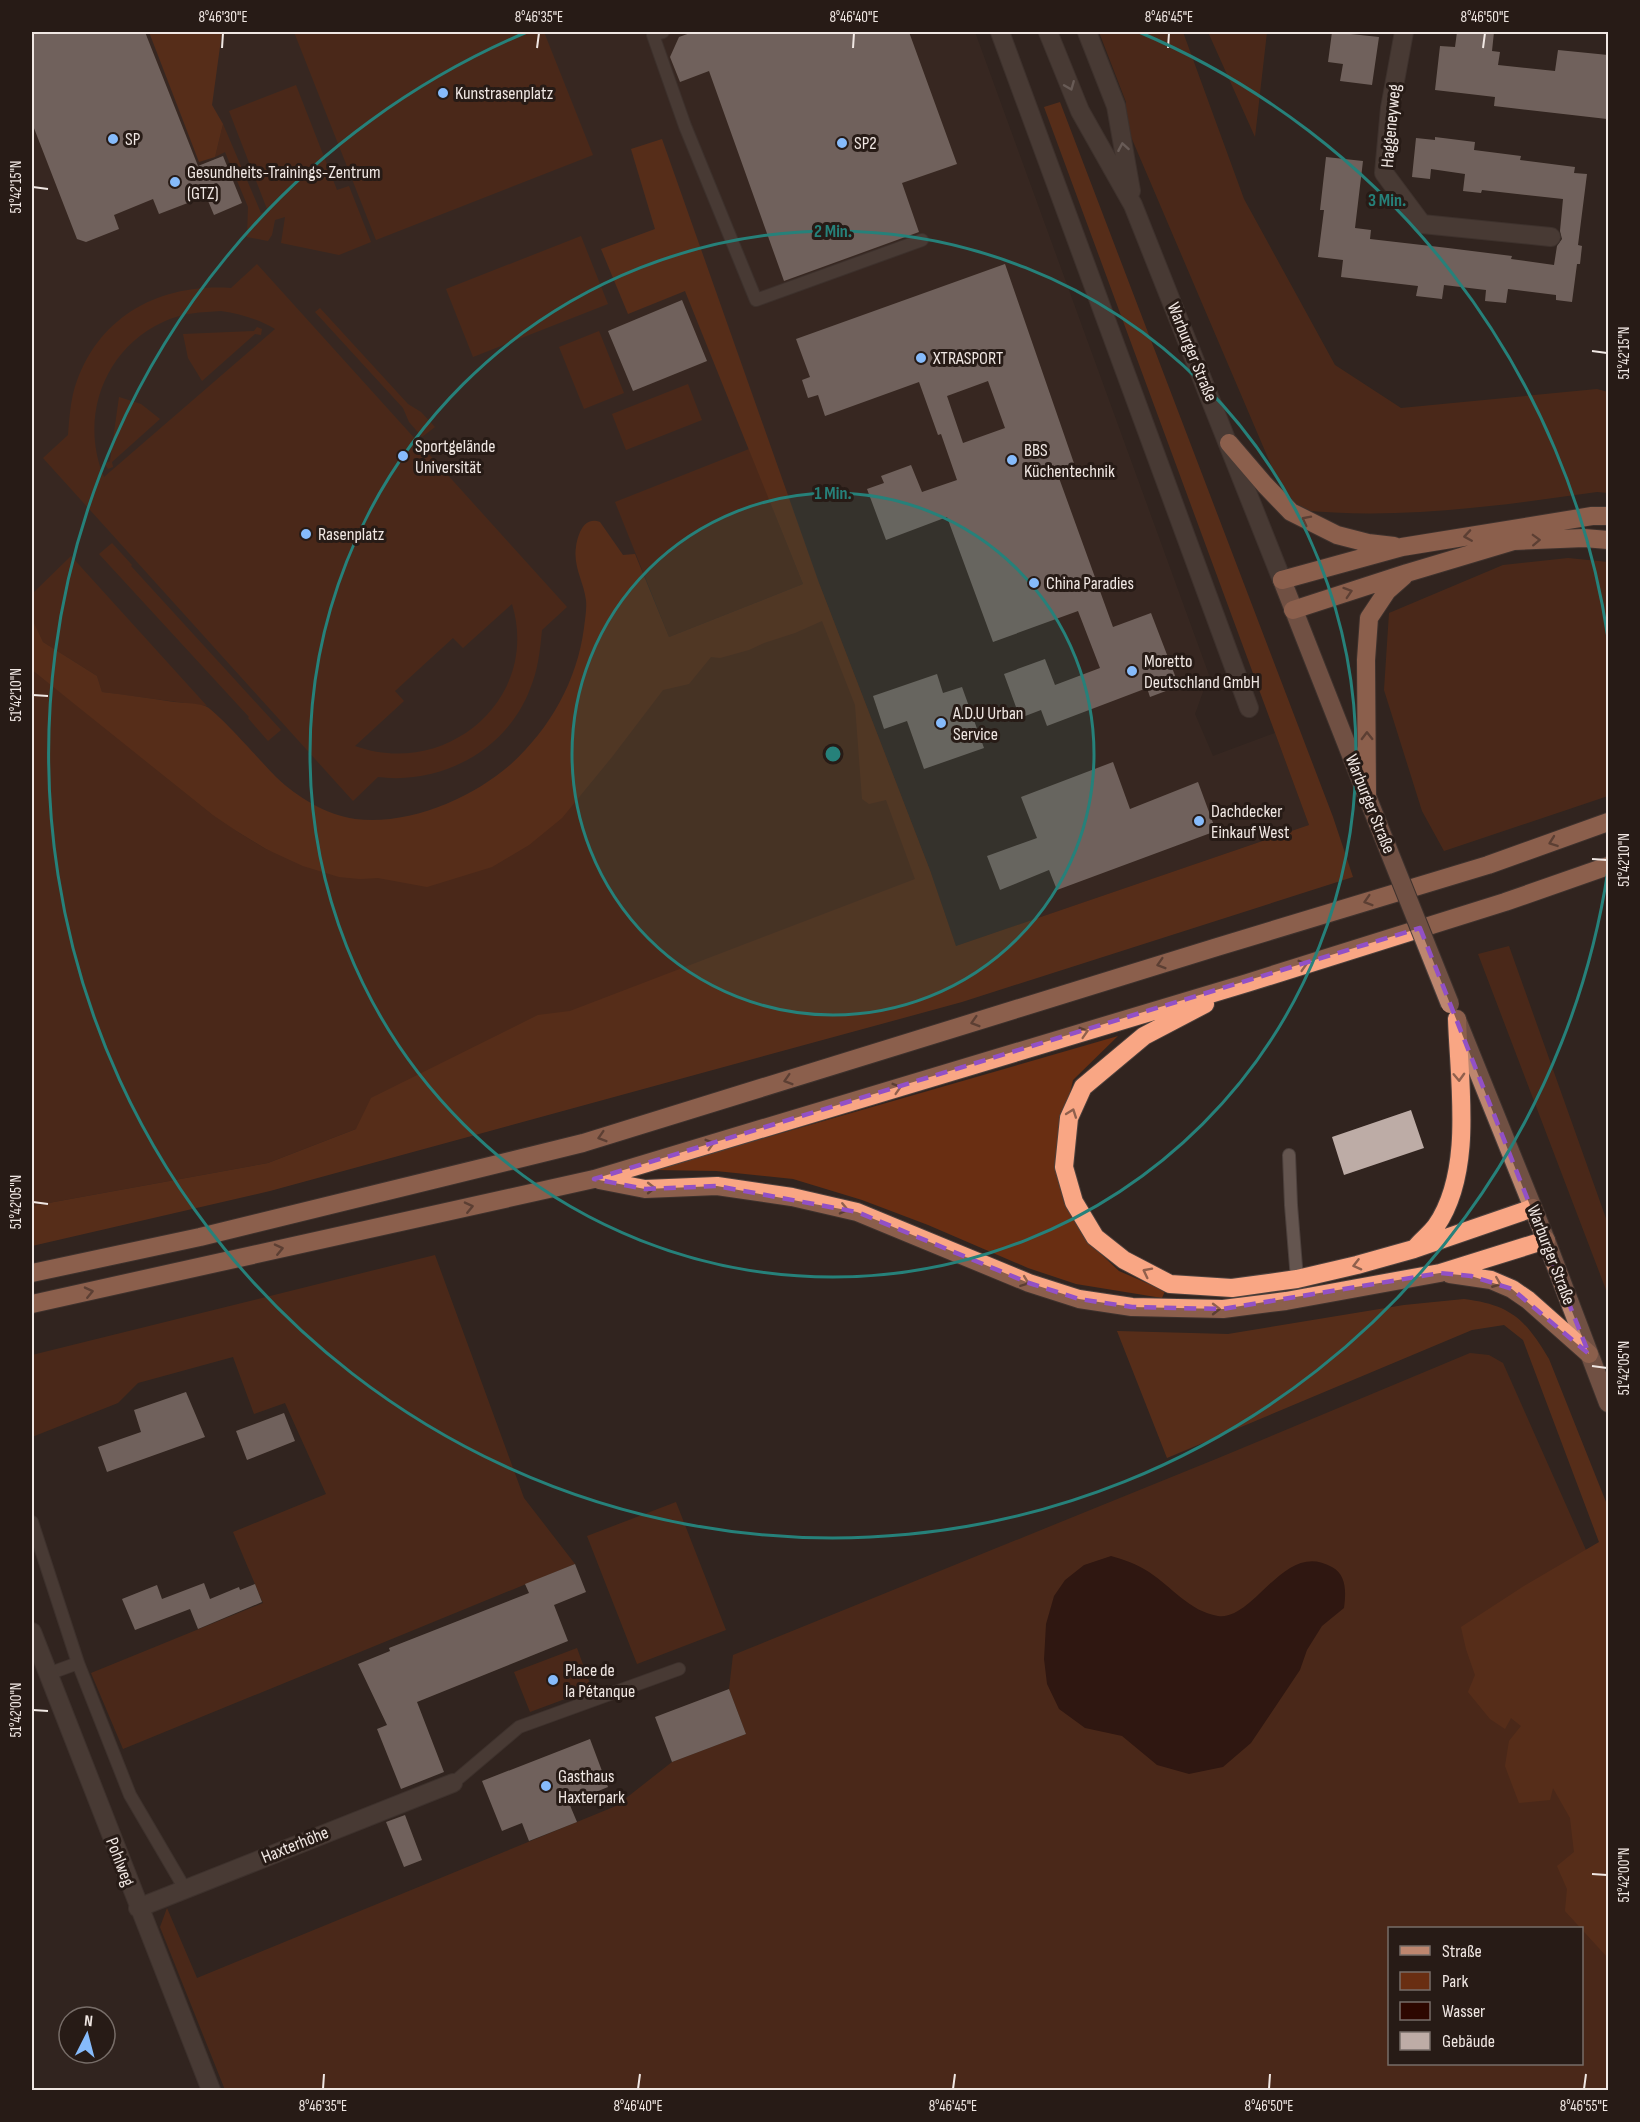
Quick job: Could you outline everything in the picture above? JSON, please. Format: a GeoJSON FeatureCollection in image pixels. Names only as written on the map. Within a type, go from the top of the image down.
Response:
{"type":"FeatureCollection","features":[{"type":"Feature","properties":{"kind":"highway"},"geometry":{"type":"LineString","coordinates":[[1228,443],[1291,512],[1337,535],[1368,543],[1402,547]]}},
{"type":"Feature","properties":{"kind":"highway"},"geometry":{"type":"LineString","coordinates":[[1282,580],[1402,547],[1592,516],[1608,516]]}},
{"type":"Feature","properties":{"kind":"highway"},"geometry":{"type":"LineString","coordinates":[[1293,610],[1514,541],[1584,538],[1608,540]]}},
{"type":"Feature","properties":{"kind":"highway"},"geometry":{"type":"LineString","coordinates":[[1367,795],[1366,660],[1369,618],[1387,591],[1407,573]]}},
{"type":"Feature","properties":{"kind":"highway"},"geometry":{"type":"LineString","coordinates":[[32,1274],[200,1237],[583,1143],[1488,865],[1608,822]]}},
{"type":"Feature","properties":{"kind":"highway"},"geometry":{"type":"LineString","coordinates":[[32,1304],[594,1179],[1247,983],[1505,902],[1608,866]]}},
{"type":"Feature","properties":{"kind":"highway"},"geometry":{"type":"LineString","coordinates":[[1247,983],[1144,1036],[1083,1087],[1069,1118],[1064,1167],[1074,1202],[1095,1237],[1124,1260],[1170,1284],[1232,1288],[1297,1279],[1414,1249],[1533,1208]]}},
{"type":"Feature","properties":{"kind":"highway"},"geometry":{"type":"LineString","coordinates":[[1414,1249],[1436,1226],[1450,1200],[1458,1172],[1462,1142],[1454,1011]]}},
{"type":"Feature","properties":{"kind":"highway"},"geometry":{"type":"LineString","coordinates":[[594,1179],[645,1189],[717,1186],[792,1197],[857,1212],[1029,1283],[1079,1299],[1132,1307],[1223,1309],[1286,1301],[1440,1273],[1546,1240]]}},
{"type":"Feature","properties":{"kind":"highway"},"geometry":{"type":"LineString","coordinates":[[1440,1273],[1491,1280],[1512,1289],[1528,1300],[1589,1354]]}},
{"type":"Feature","properties":{"kind":"main road","name":"Warburger Straße"},"geometry":{"type":"LineString","coordinates":[[1282,580],[1546,1240],[1608,1403]]}},
{"type":"Feature","properties":{"kind":"street"},"geometry":{"type":"LineString","coordinates":[[1000,32],[1249,708]]}},
{"type":"Feature","properties":{"kind":"street","name":"Warburger Straße"},"geometry":{"type":"LineString","coordinates":[[1048,32],[1080,111],[1133,205],[1282,580]]}},
{"type":"Feature","properties":{"kind":"street","name":"Warburger Straße"},"geometry":{"type":"LineString","coordinates":[[1086,32],[1116,106],[1133,205]]}},
{"type":"Feature","properties":{"kind":"street","name":"Haggeneyweg"},"geometry":{"type":"LineString","coordinates":[[1404,32],[1390,108],[1384,173],[1422,224],[1551,237]]}},
{"type":"Feature","properties":{"kind":"street","name":"Pohlweg"},"geometry":{"type":"LineString","coordinates":[[32,1632],[211,2091]]}},
{"type":"Feature","properties":{"kind":"street","name":"Haxterhöhe"},"geometry":{"type":"LineString","coordinates":[[138,1908],[453,1783]]}},
{"type":"Feature","properties":{"kind":"lane"},"geometry":{"type":"LineString","coordinates":[[663,32],[653,35],[685,126],[756,300],[922,240]]}},
{"type":"Feature","properties":{"kind":"lane"},"geometry":{"type":"LineString","coordinates":[[1290,1155],[1291,1205],[1297,1279]]}},
{"type":"Feature","properties":{"kind":"lane"},"geometry":{"type":"LineString","coordinates":[[32,1522],[78,1663],[130,1795],[185,1889]]}},
{"type":"Feature","properties":{"kind":"lane"},"geometry":{"type":"LineString","coordinates":[[48,1674],[78,1663]]}},
{"type":"Feature","properties":{"kind":"lane"},"geometry":{"type":"LineString","coordinates":[[453,1783],[519,1726],[679,1669]]}},
{"type":"Feature","properties":{"kind":"highlighted area"},"geometry":{"type":"Polygon","coordinates":[[[1420,928],[1589,1354],[1512,1289],[1471,1276],[1440,1273],[1223,1309],[1132,1307],[1079,1299],[1029,1283],[857,1212],[717,1186],[645,1189],[594,1179],[1420,928]]]}},
{"type":"Feature","properties":{"kind":"shaded area","name":"Sportgelände Universität"},"geometry":{"type":"Polygon","coordinates":[[[32,32],[975,32],[1209,675],[1195,714],[1213,756],[1275,733],[1309,825],[956,946],[931,873],[819,583],[425,870],[32,670],[32,32]]]}},
{"type":"Feature","properties":{"kind":"shaded area"},"geometry":{"type":"Polygon","coordinates":[[[149,32],[222,32],[212,105],[223,124],[215,157],[199,162],[149,32]]]}},
{"type":"Feature","properties":{"kind":"shaded area"},"geometry":{"type":"Polygon","coordinates":[[[1060,102],[1333,817],[1353,877],[962,1002],[270,1191],[32,1246],[32,1206],[268,1163],[356,1129],[371,1098],[538,1015],[570,1011],[915,879],[886,800],[869,804],[862,799],[855,705],[822,621],[749,650],[720,658],[711,657],[689,684],[663,690],[562,818],[529,845],[492,867],[427,887],[378,878],[339,877],[303,866],[266,849],[213,815],[32,670],[32,619],[43,642],[97,676],[102,692],[205,706],[229,727],[276,777],[312,804],[333,814],[355,819],[396,818],[437,807],[477,789],[510,765],[549,720],[575,667],[584,628],[585,593],[575,554],[578,537],[586,524],[594,521],[600,522],[623,555],[635,554],[669,637],[803,584],[685,291],[628,314],[601,249],[655,229],[631,149],[662,139],[819,583],[931,873],[956,946],[1309,825],[1044,107],[1060,102]]]}},
{"type":"Feature","properties":{"kind":"shaded area"},"geometry":{"type":"Polygon","coordinates":[[[1464,1299],[1494,1305],[1515,1316],[1524,1324],[1549,1359],[1608,1507],[1608,1958],[1583,1931],[1583,1927],[1580,1927],[1565,1911],[1567,1889],[1557,1866],[1574,1852],[1570,1818],[1553,1788],[1550,1800],[1519,1803],[1505,1766],[1509,1741],[1521,1726],[1511,1718],[1505,1729],[1490,1719],[1468,1692],[1475,1675],[1461,1627],[1524,1586],[1599,1542],[1523,1340],[1504,1325],[1472,1330],[1167,1458],[1117,1331],[1228,1334],[1404,1305],[1464,1299]]]}},
{"type":"Feature","properties":{"kind":"green space","name":"Kunstrasenplatz"},"geometry":{"type":"Polygon","coordinates":[[[294,32],[544,32],[593,155],[376,240],[294,32]]]}},
{"type":"Feature","properties":{"kind":"green space"},"geometry":{"type":"Polygon","coordinates":[[[1099,32],[1183,32],[1244,199],[1335,365],[1401,408],[1597,389],[1608,392],[1608,493],[1597,492],[1448,510],[1336,513],[1299,510],[1277,479],[1126,125],[1126,102],[1099,32]]]}},
{"type":"Feature","properties":{"kind":"green space"},"geometry":{"type":"Polygon","coordinates":[[[1208,32],[1267,32],[1255,137],[1208,32]]]}},
{"type":"Feature","properties":{"kind":"green space"},"geometry":{"type":"Polygon","coordinates":[[[296,85],[337,190],[349,186],[371,242],[339,255],[281,243],[285,217],[275,220],[272,235],[268,241],[247,237],[248,207],[225,152],[215,157],[223,124],[261,213],[271,210],[267,209],[229,111],[296,85]]]}},
{"type":"Feature","properties":{"kind":"green space"},"geometry":{"type":"Polygon","coordinates":[[[581,236],[608,304],[473,357],[446,289],[581,236]]]}},
{"type":"Feature","properties":{"kind":"green space","name":"Rasenplatz"},"geometry":{"type":"Polygon","coordinates":[[[257,264],[567,607],[542,630],[535,675],[519,711],[505,730],[469,759],[448,769],[425,775],[402,778],[378,777],[353,801],[43,458],[68,435],[73,394],[82,368],[96,345],[112,326],[132,311],[178,292],[204,288],[231,288],[257,264]],[[221,311],[184,315],[163,322],[143,334],[125,349],[112,367],[102,388],[96,409],[94,432],[97,455],[104,477],[275,329],[249,317],[221,311]],[[512,604],[463,648],[453,638],[395,691],[404,701],[355,746],[389,753],[422,751],[452,741],[478,723],[499,699],[512,671],[517,639],[512,604]]]}},
{"type":"Feature","properties":{"kind":"green space"},"geometry":{"type":"Polygon","coordinates":[[[320,308],[408,404],[421,412],[435,427],[422,437],[409,422],[403,408],[315,312],[320,308]]]}},
{"type":"Feature","properties":{"kind":"green space"},"geometry":{"type":"Polygon","coordinates":[[[257,327],[262,329],[261,335],[255,334],[202,381],[188,358],[183,334],[254,331],[257,327]]]}},
{"type":"Feature","properties":{"kind":"green space"},"geometry":{"type":"Polygon","coordinates":[[[599,331],[624,393],[584,409],[559,347],[599,331]]]}},
{"type":"Feature","properties":{"kind":"green space"},"geometry":{"type":"Polygon","coordinates":[[[688,384],[702,420],[626,450],[612,414],[688,384]]]}},
{"type":"Feature","properties":{"kind":"green space"},"geometry":{"type":"Polygon","coordinates":[[[119,397],[141,404],[160,419],[112,462],[113,467],[108,469],[105,464],[110,461],[119,397]]]}},
{"type":"Feature","properties":{"kind":"green space"},"geometry":{"type":"Polygon","coordinates":[[[749,449],[803,584],[669,637],[615,502],[749,449]]]}},
{"type":"Feature","properties":{"kind":"green space"},"geometry":{"type":"Polygon","coordinates":[[[112,543],[281,730],[268,741],[249,717],[99,554],[112,543]]]}},
{"type":"Feature","properties":{"kind":"green space"},"geometry":{"type":"Polygon","coordinates":[[[71,556],[207,706],[102,692],[97,676],[43,642],[32,620],[32,594],[71,556]]]}},
{"type":"Feature","properties":{"kind":"green space"},"geometry":{"type":"Polygon","coordinates":[[[1568,558],[1608,562],[1608,796],[1444,851],[1422,811],[1384,690],[1389,613],[1503,565],[1568,558]]]}},
{"type":"Feature","properties":{"kind":"green space"},"geometry":{"type":"Polygon","coordinates":[[[819,583],[931,873],[356,1129],[268,1163],[32,1206],[32,670],[238,832],[266,849],[340,877],[819,583]]]}},
{"type":"Feature","properties":{"kind":"green space"},"geometry":{"type":"Polygon","coordinates":[[[1509,946],[1608,1224],[1608,1295],[1478,954],[1509,946]]]}},
{"type":"Feature","properties":{"kind":"green space"},"geometry":{"type":"Polygon","coordinates":[[[1118,1036],[1073,1080],[1055,1163],[1064,1203],[1088,1242],[1119,1271],[1165,1291],[1162,1298],[1076,1284],[1028,1268],[928,1225],[862,1200],[793,1179],[716,1171],[654,1170],[1118,1036]]]}},
{"type":"Feature","properties":{"kind":"green space"},"geometry":{"type":"Polygon","coordinates":[[[435,1255],[524,1498],[575,1564],[123,1749],[91,1673],[263,1603],[233,1532],[326,1494],[285,1403],[254,1414],[233,1357],[138,1383],[118,1403],[32,1437],[32,1355],[435,1255]]]}},
{"type":"Feature","properties":{"kind":"green space"},"geometry":{"type":"Polygon","coordinates":[[[1470,1353],[1489,1355],[1503,1363],[1586,1550],[1608,1615],[1608,2090],[225,2090],[160,1927],[167,1908],[197,1978],[616,1806],[672,1762],[746,1734],[729,1689],[733,1655],[1470,1353]]]}},
{"type":"Feature","properties":{"kind":"green space"},"geometry":{"type":"Polygon","coordinates":[[[676,1502],[726,1630],[637,1664],[587,1536],[676,1502]]]}},
{"type":"Feature","properties":{"kind":"green space","name":"Place de la Pétanque"},"geometry":{"type":"Polygon","coordinates":[[[577,1648],[592,1689],[530,1712],[514,1672],[577,1648]]]}},
{"type":"Feature","properties":{"kind":"water"},"geometry":{"type":"Polygon","coordinates":[[[1111,1556],[1144,1569],[1189,1604],[1218,1616],[1232,1614],[1245,1607],[1271,1583],[1299,1564],[1315,1561],[1332,1567],[1337,1570],[1343,1580],[1344,1608],[1322,1626],[1307,1650],[1300,1670],[1251,1743],[1223,1767],[1189,1774],[1157,1765],[1122,1736],[1085,1728],[1059,1709],[1047,1684],[1044,1659],[1046,1624],[1054,1596],[1065,1580],[1084,1565],[1111,1556]]]}},
{"type":"Feature","properties":{"kind":"building","name":"SP"},"geometry":{"type":"Polygon","coordinates":[[[32,32],[145,32],[198,166],[223,156],[242,203],[214,215],[206,196],[159,214],[153,199],[114,215],[119,229],[86,242],[77,239],[32,123],[32,32]]]}},
{"type":"Feature","properties":{"kind":"building","name":"SP2"},"geometry":{"type":"Polygon","coordinates":[[[693,32],[909,32],[957,164],[902,183],[919,232],[784,281],[709,71],[680,82],[670,57],[679,37],[693,32]]]}},
{"type":"Feature","properties":{"kind":"building"},"geometry":{"type":"Polygon","coordinates":[[[1332,32],[1379,37],[1372,85],[1340,81],[1343,64],[1328,62],[1332,32]]]}},
{"type":"Feature","properties":{"kind":"building"},"geometry":{"type":"Polygon","coordinates":[[[1457,32],[1494,32],[1492,51],[1500,52],[1498,65],[1555,71],[1558,50],[1608,55],[1607,119],[1494,106],[1495,97],[1435,90],[1440,46],[1455,47],[1457,32]]]}},
{"type":"Feature","properties":{"kind":"building"},"geometry":{"type":"Polygon","coordinates":[[[1435,137],[1475,142],[1474,150],[1521,156],[1520,160],[1575,167],[1574,173],[1587,174],[1578,245],[1582,246],[1580,264],[1577,264],[1572,302],[1556,300],[1556,295],[1508,289],[1506,303],[1485,301],[1486,290],[1444,285],[1442,299],[1416,296],[1418,286],[1341,277],[1343,260],[1318,257],[1324,210],[1320,210],[1326,157],[1363,161],[1355,228],[1371,230],[1370,239],[1512,256],[1511,259],[1554,265],[1557,246],[1562,239],[1560,231],[1563,199],[1482,190],[1481,193],[1463,191],[1465,174],[1431,169],[1430,179],[1412,177],[1416,138],[1435,140],[1435,137]]]}},
{"type":"Feature","properties":{"kind":"building"},"geometry":{"type":"Polygon","coordinates":[[[1005,264],[1077,472],[1059,478],[1113,627],[1151,613],[1179,686],[1150,697],[1147,688],[1047,726],[1041,710],[1020,718],[1004,674],[1045,659],[1055,685],[1100,668],[1078,611],[993,642],[947,517],[886,540],[867,489],[884,483],[881,476],[911,465],[922,492],[957,480],[919,382],[825,416],[818,395],[808,398],[802,380],[810,377],[796,339],[1005,264]],[[988,381],[947,396],[963,443],[1005,428],[988,381]]]}},
{"type":"Feature","properties":{"kind":"building"},"geometry":{"type":"Polygon","coordinates":[[[682,300],[707,361],[633,391],[608,331],[682,300]]]}},
{"type":"Feature","properties":{"kind":"building","name":"A.D.U Urban Service"},"geometry":{"type":"Polygon","coordinates":[[[937,674],[943,693],[962,687],[984,748],[924,769],[907,721],[884,729],[873,696],[937,674]]]}},
{"type":"Feature","properties":{"kind":"building"},"geometry":{"type":"Polygon","coordinates":[[[1113,762],[1130,809],[1198,782],[1216,831],[1057,890],[1049,870],[1000,890],[987,856],[1037,838],[1021,797],[1113,762]]]}},
{"type":"Feature","properties":{"kind":"building"},"geometry":{"type":"Polygon","coordinates":[[[1411,1110],[1424,1148],[1344,1175],[1332,1137],[1411,1110]]]}},
{"type":"Feature","properties":{"kind":"building"},"geometry":{"type":"Polygon","coordinates":[[[186,1392],[205,1437],[107,1472],[98,1447],[141,1432],[134,1410],[186,1392]]]}},
{"type":"Feature","properties":{"kind":"building"},"geometry":{"type":"Polygon","coordinates":[[[284,1413],[295,1441],[247,1460],[236,1431],[284,1413]]]}},
{"type":"Feature","properties":{"kind":"building"},"geometry":{"type":"Polygon","coordinates":[[[575,1564],[586,1592],[554,1605],[568,1641],[417,1702],[444,1772],[401,1789],[377,1729],[387,1725],[358,1664],[390,1651],[389,1648],[529,1593],[525,1584],[575,1564]]]}},
{"type":"Feature","properties":{"kind":"building"},"geometry":{"type":"Polygon","coordinates":[[[204,1583],[210,1599],[239,1587],[240,1590],[255,1584],[262,1602],[198,1629],[190,1609],[135,1630],[122,1599],[157,1585],[162,1599],[204,1583]]]}},
{"type":"Feature","properties":{"kind":"building"},"geometry":{"type":"Polygon","coordinates":[[[729,1689],[746,1734],[672,1762],[655,1717],[729,1689]]]}},
{"type":"Feature","properties":{"kind":"building"},"geometry":{"type":"Polygon","coordinates":[[[590,1739],[608,1787],[569,1803],[577,1822],[529,1841],[522,1823],[502,1831],[482,1781],[590,1739]]]}},
{"type":"Feature","properties":{"kind":"building"},"geometry":{"type":"Polygon","coordinates":[[[405,1815],[422,1860],[404,1867],[386,1822],[405,1815]]]}},
{"type":"Feature","properties":{"kind":"place","name":"Kunstrasenplatz"},"geometry":{"type":"Point","coordinates":[443,93]}},
{"type":"Feature","properties":{"kind":"place","name":"SP"},"geometry":{"type":"Point","coordinates":[113,139]}},
{"type":"Feature","properties":{"kind":"place","name":"SP2"},"geometry":{"type":"Point","coordinates":[842,143]}},
{"type":"Feature","properties":{"kind":"place","name":"Gesundheits-Trainings-Zentrum (GTZ)"},"geometry":{"type":"Point","coordinates":[175,182]}},
{"type":"Feature","properties":{"kind":"place","name":"XTRASPORT"},"geometry":{"type":"Point","coordinates":[921,358]}},
{"type":"Feature","properties":{"kind":"place","name":"Sportgelände Universität"},"geometry":{"type":"Point","coordinates":[403,456]}},
{"type":"Feature","properties":{"kind":"place","name":"BBS Küchentechnik"},"geometry":{"type":"Point","coordinates":[1012,460]}},
{"type":"Feature","properties":{"kind":"place","name":"Rasenplatz"},"geometry":{"type":"Point","coordinates":[306,534]}},
{"type":"Feature","properties":{"kind":"place","name":"China Paradies"},"geometry":{"type":"Point","coordinates":[1034,583]}},
{"type":"Feature","properties":{"kind":"place","name":"Moretto Deutschland GmbH"},"geometry":{"type":"Point","coordinates":[1132,671]}},
{"type":"Feature","properties":{"kind":"place","name":"A.D.U Urban Service"},"geometry":{"type":"Point","coordinates":[941,723]}},
{"type":"Feature","properties":{"kind":"place","name":"Dachdecker Einkauf West"},"geometry":{"type":"Point","coordinates":[1199,821]}},
{"type":"Feature","properties":{"kind":"place","name":"Place de la Pétanque"},"geometry":{"type":"Point","coordinates":[553,1680]}},
{"type":"Feature","properties":{"kind":"place","name":"Gasthaus Haxterpark"},"geometry":{"type":"Point","coordinates":[546,1786]}}]}
